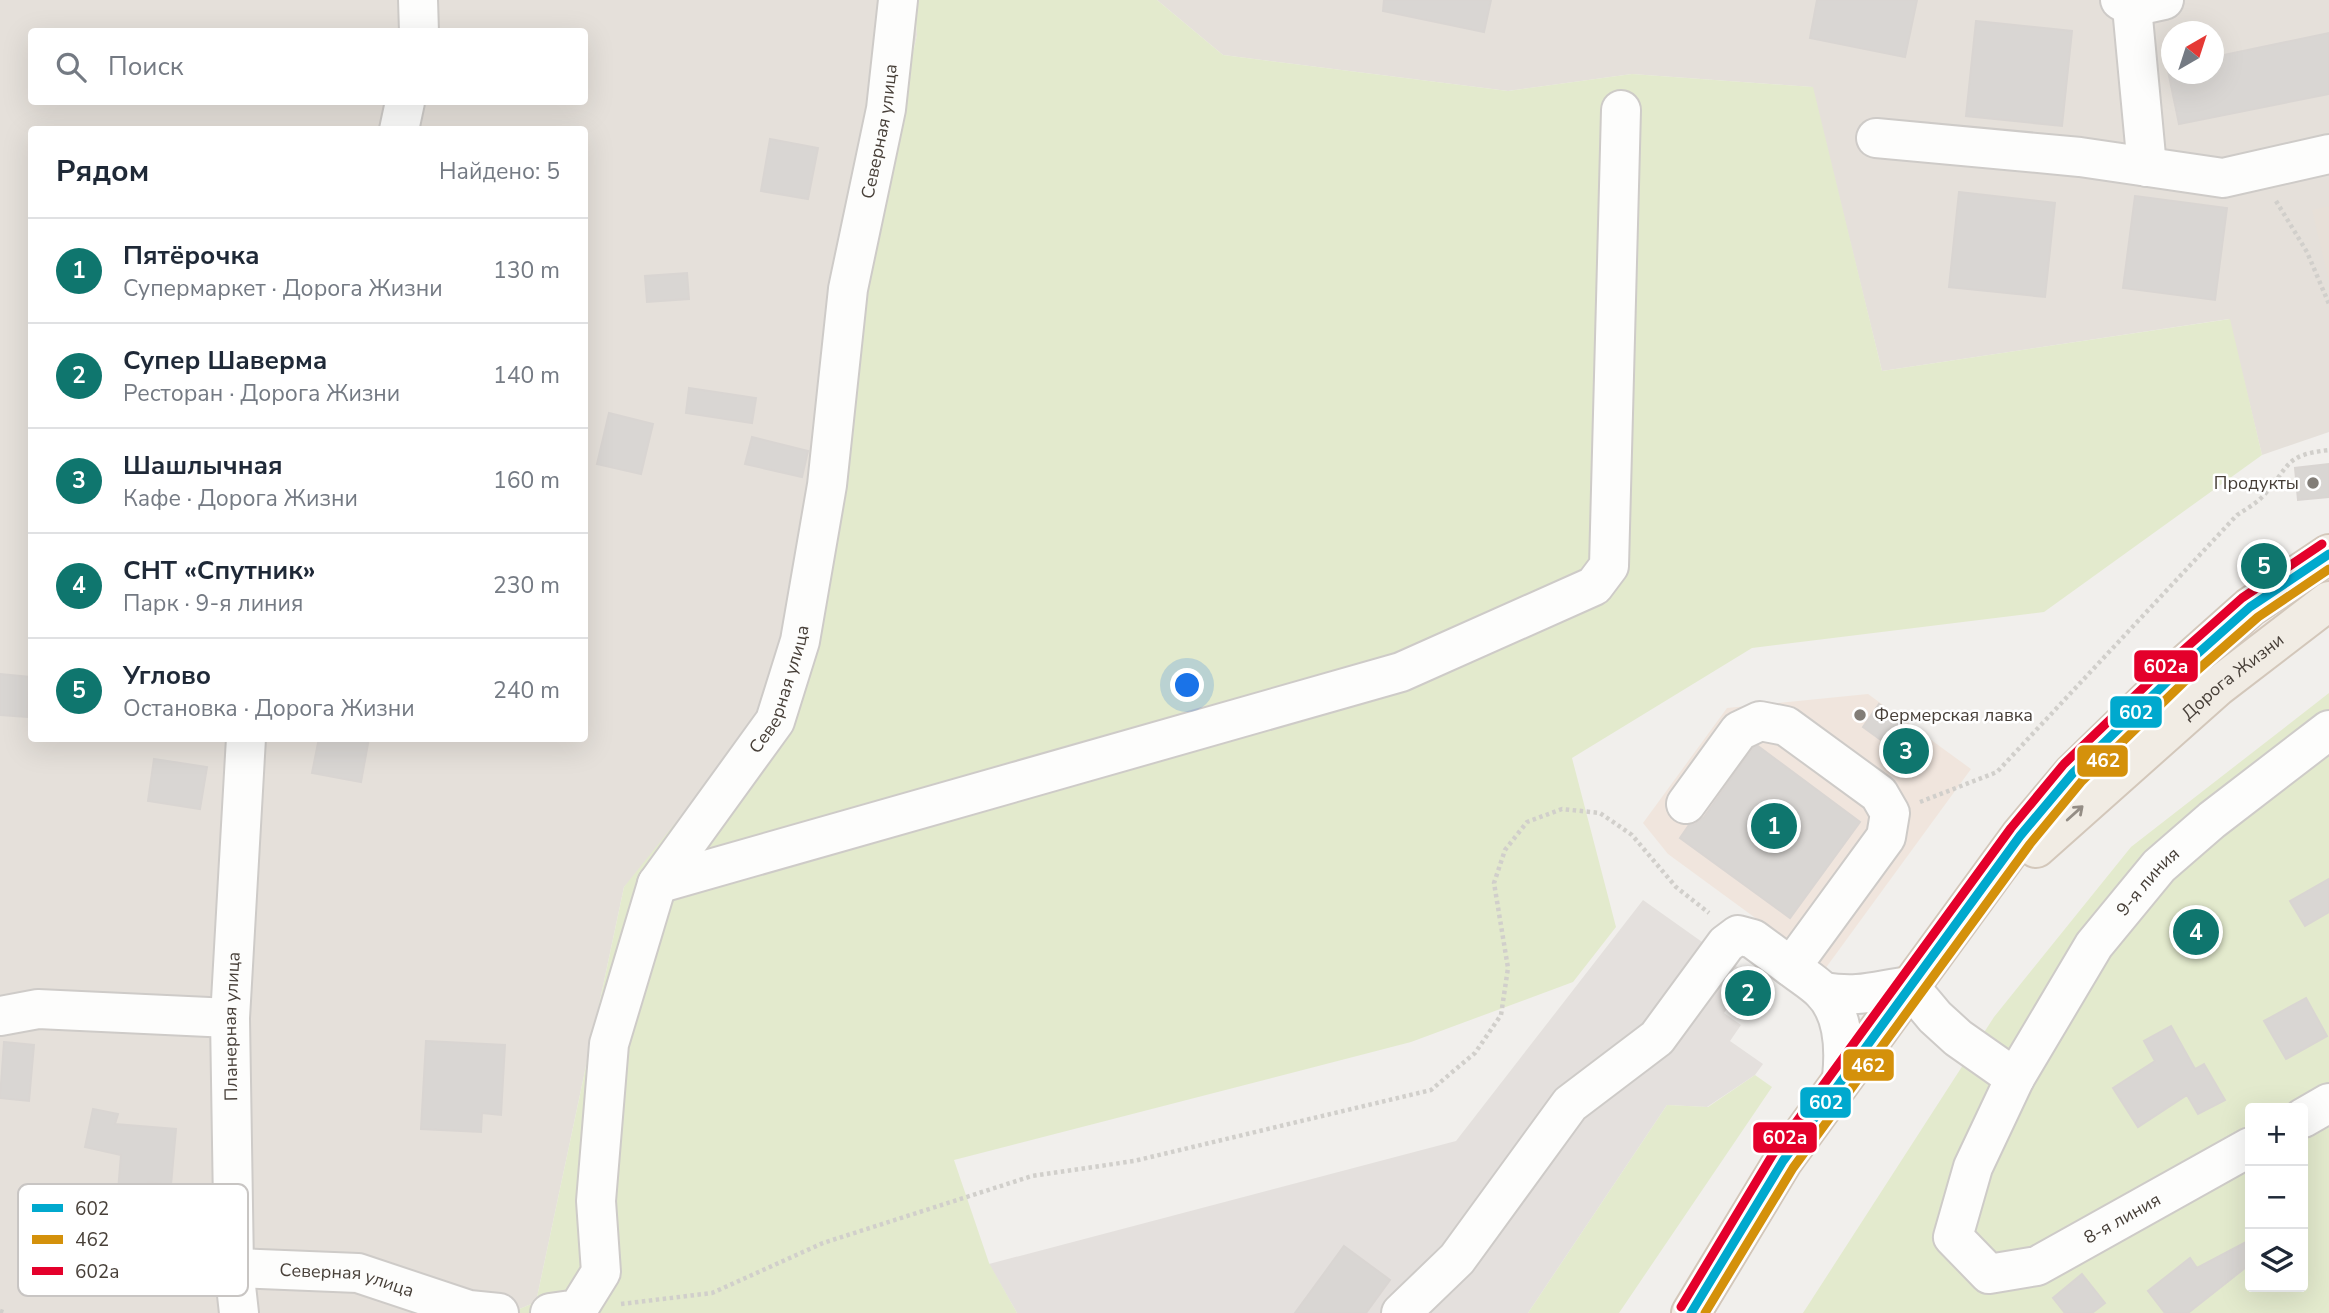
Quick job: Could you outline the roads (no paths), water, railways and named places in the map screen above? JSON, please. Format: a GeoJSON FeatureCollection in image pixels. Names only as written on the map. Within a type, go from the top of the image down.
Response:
{"type":"FeatureCollection","features":[{"type":"Feature","properties":{"kind":"main road","name":"Дорога Жизни"},"geometry":{"type":"LineString","coordinates":[[1691,1313],[1783,1161],[2020,836],[2073,773],[2177,672],[2250,607],[2329,554]]}},
{"type":"Feature","properties":{"kind":"main road","name":"Дорога Жизни"},"geometry":{"type":"LineString","coordinates":[[1954,927],[2138,756],[2217,687],[2329,601]]}},
{"type":"Feature","properties":{"kind":"street"},"geometry":{"type":"LineString","coordinates":[[418,0],[419,28]]}},
{"type":"Feature","properties":{"kind":"street","name":"Северная улица"},"geometry":{"type":"LineString","coordinates":[[564,1311],[601,1272],[596,1201],[609,1044],[657,884],[775,721],[800,641],[827,485],[848,289],[886,108],[898,0]]}},
{"type":"Feature","properties":{"kind":"street"},"geometry":{"type":"LineString","coordinates":[[2139,2],[2147,167]]}},
{"type":"Feature","properties":{"kind":"street"},"geometry":{"type":"LineString","coordinates":[[400,126],[404,105]]}},
{"type":"Feature","properties":{"kind":"street"},"geometry":{"type":"LineString","coordinates":[[657,884],[1401,671],[1594,586],[1609,566],[1621,110]]}},
{"type":"Feature","properties":{"kind":"street"},"geometry":{"type":"LineString","coordinates":[[1876,138],[2080,157],[2224,178],[2329,154]]}},
{"type":"Feature","properties":{"kind":"street"},"geometry":{"type":"LineString","coordinates":[[1686,804],[1739,731],[1760,721],[1786,726],[1879,794],[1890,813],[1886,837],[1791,967]]}},
{"type":"Feature","properties":{"kind":"street","name":"9-я линия"},"geometry":{"type":"LineString","coordinates":[[1989,1274],[1953,1237],[1973,1167],[2015,1078],[2094,945],[2159,866],[2212,820],[2329,730]]}},
{"type":"Feature","properties":{"kind":"street","name":"Планерная улица"},"geometry":{"type":"LineString","coordinates":[[233,1184],[230,1018],[246,742]]}},
{"type":"Feature","properties":{"kind":"street"},"geometry":{"type":"LineString","coordinates":[[1401,1313],[1457,1259],[1570,1104],[1657,1038],[1726,944],[1738,935],[1753,939],[1823,992],[1835,1011],[1842,1033],[1842,1078]]}},
{"type":"Feature","properties":{"kind":"street"},"geometry":{"type":"LineString","coordinates":[[1823,992],[1846,996],[1909,986],[1935,1017],[1958,1038],[2015,1078]]}},
{"type":"Feature","properties":{"kind":"street"},"geometry":{"type":"LineString","coordinates":[[0,1016],[38,1009],[230,1018]]}},
{"type":"Feature","properties":{"kind":"street"},"geometry":{"type":"LineString","coordinates":[[2308,1115],[2329,1103]]}},
{"type":"Feature","properties":{"kind":"street","name":"8-я линия"},"geometry":{"type":"LineString","coordinates":[[1989,1274],[2037,1266],[2245,1150]]}},
{"type":"Feature","properties":{"kind":"street","name":"Северная улица"},"geometry":{"type":"LineString","coordinates":[[248,1268],[358,1272],[468,1310],[499,1313]]}},
{"type":"Feature","properties":{"kind":"place","name":"Продукты"},"geometry":{"type":"Point","coordinates":[2313,483]}},
{"type":"Feature","properties":{"kind":"place","name":"Углово"},"geometry":{"type":"Point","coordinates":[2264,566]}},
{"type":"Feature","properties":{"kind":"place","name":"Фермерская лавка"},"geometry":{"type":"Point","coordinates":[1860,715]}},
{"type":"Feature","properties":{"kind":"place","name":"Шашлычная"},"geometry":{"type":"Point","coordinates":[1906,751]}},
{"type":"Feature","properties":{"kind":"place","name":"Пятёрочка"},"geometry":{"type":"Point","coordinates":[1774,826]}},
{"type":"Feature","properties":{"kind":"place","name":"СНТ «Спутник»"},"geometry":{"type":"Point","coordinates":[2196,932]}},
{"type":"Feature","properties":{"kind":"place","name":"Супер Шаверма"},"geometry":{"type":"Point","coordinates":[1748,993]}}]}
